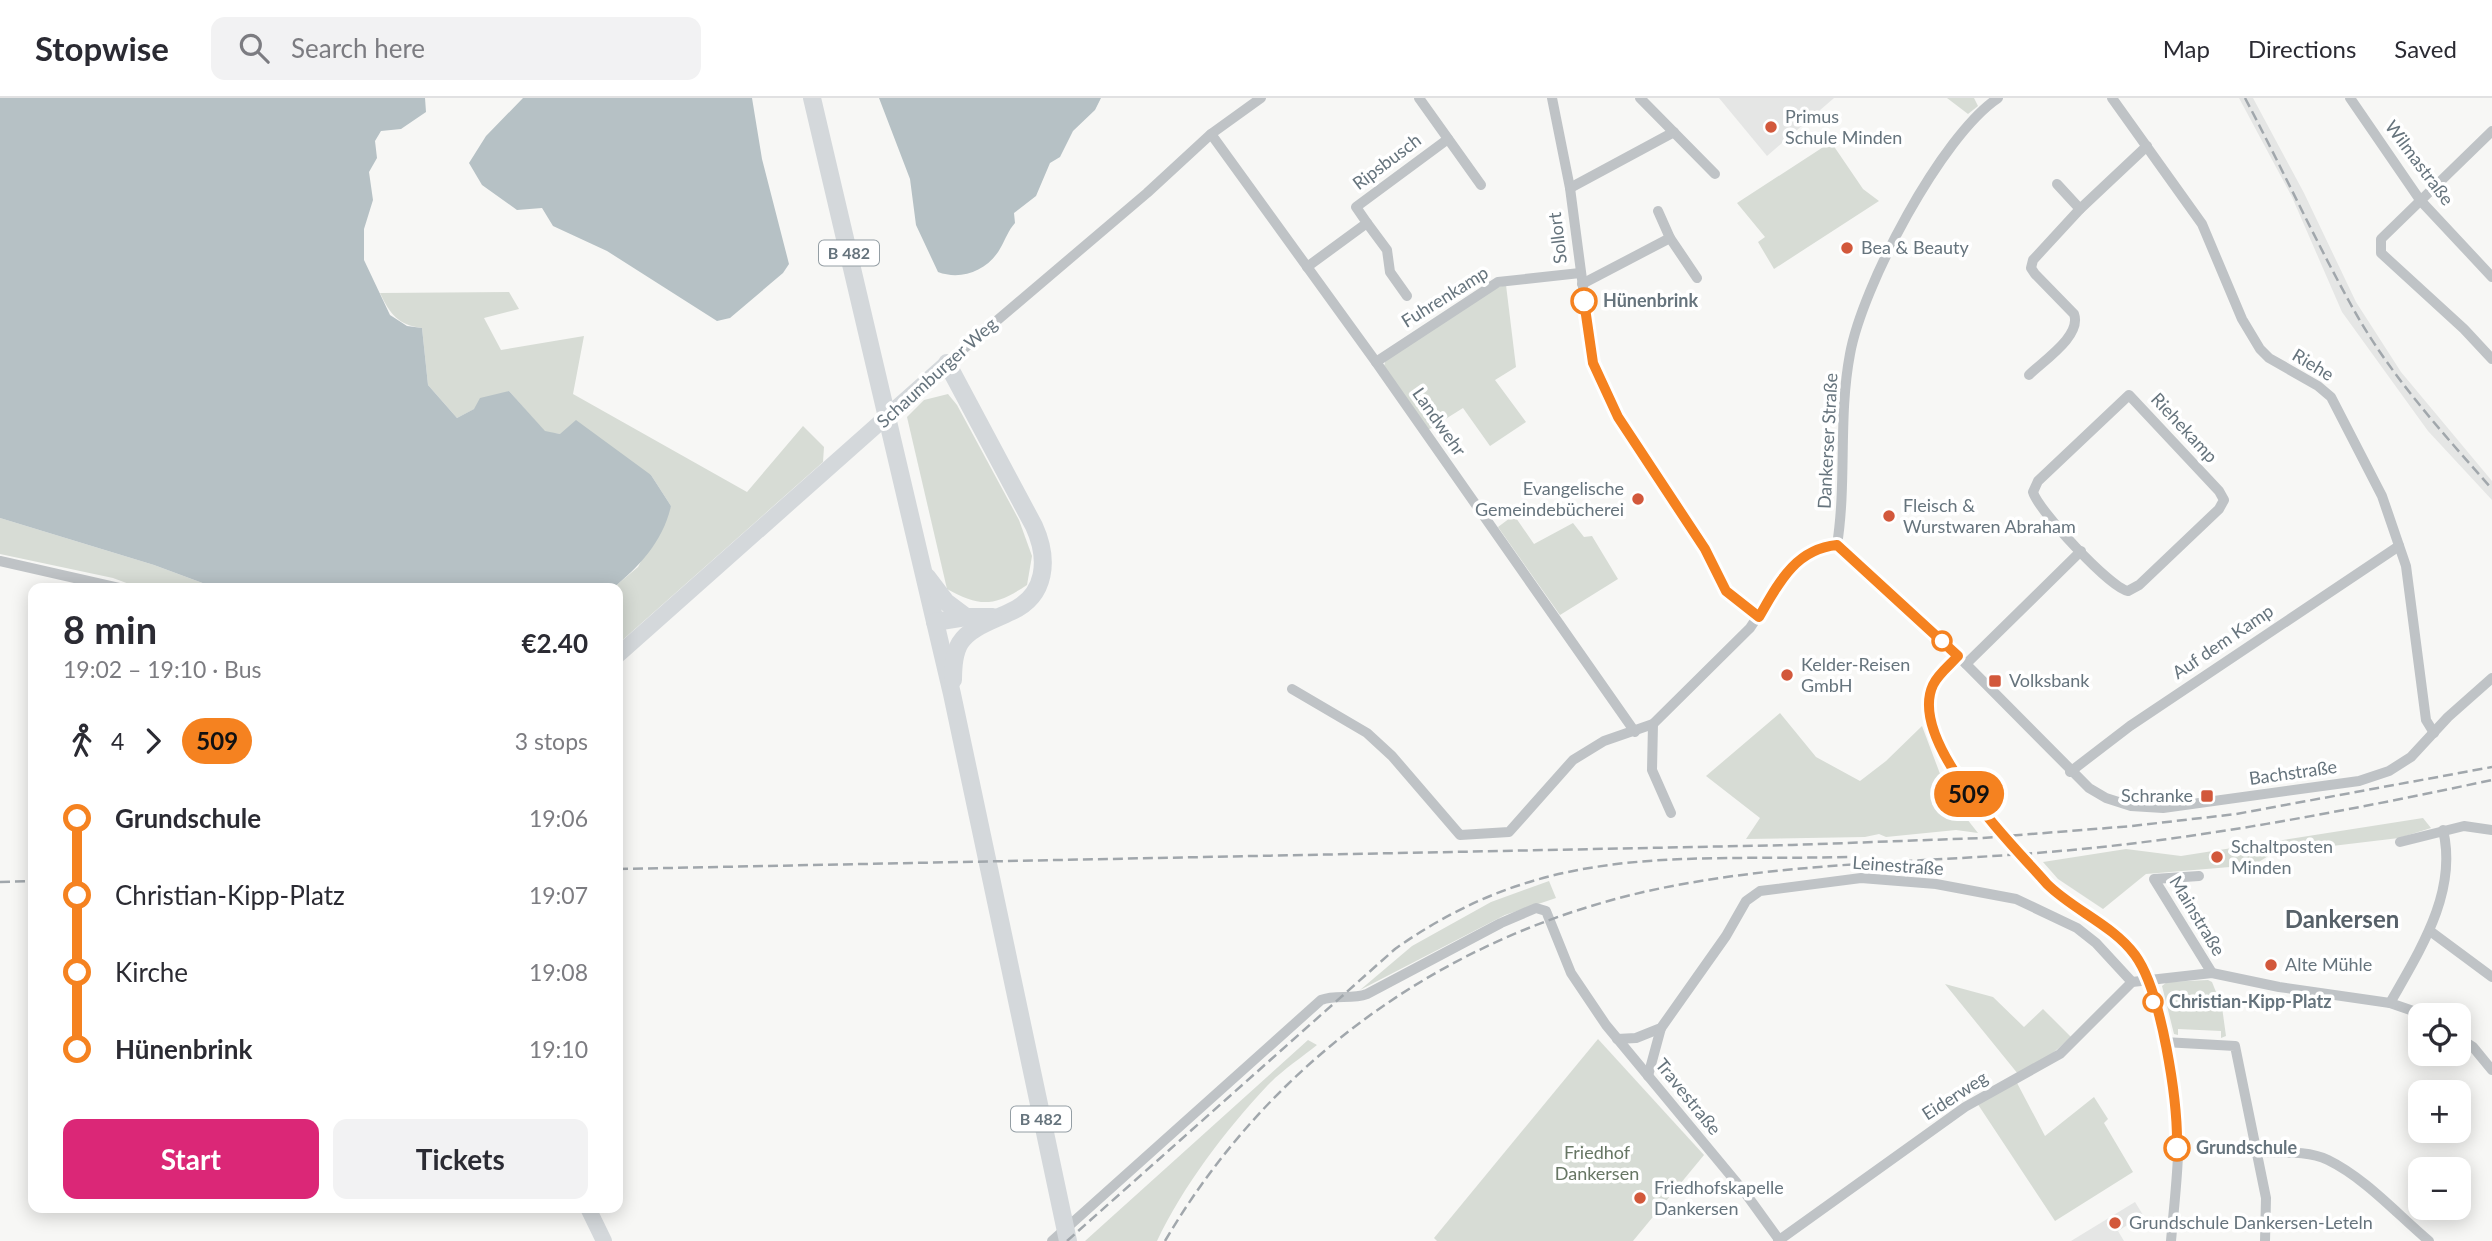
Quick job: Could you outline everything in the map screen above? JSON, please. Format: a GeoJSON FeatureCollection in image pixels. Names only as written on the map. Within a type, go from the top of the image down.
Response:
{"type":"FeatureCollection","features":[{"type":"Feature","properties":{"kind":"main road","name":"B 482"},"geometry":{"type":"LineString","coordinates":[[812,98],[952,694],[1068,1241]]}},
{"type":"Feature","properties":{"kind":"main road"},"geometry":{"type":"LineString","coordinates":[[937,630],[1000,616],[1026,603],[1038,588],[1044,570],[1042,543],[947,363]]}},
{"type":"Feature","properties":{"kind":"main road"},"geometry":{"type":"LineString","coordinates":[[923,571],[946,602],[972,622]]}},
{"type":"Feature","properties":{"kind":"main road"},"geometry":{"type":"LineString","coordinates":[[952,694],[957,650],[972,622]]}},
{"type":"Feature","properties":{"kind":"street","name":"Schaumburger Weg"},"geometry":{"type":"LineString","coordinates":[[623,651],[947,363],[1147,193],[1211,134],[1261,98]]}},
{"type":"Feature","properties":{"kind":"street"},"geometry":{"type":"LineString","coordinates":[[1419,98],[1481,185]]}},
{"type":"Feature","properties":{"kind":"street","name":"Sollort"},"geometry":{"type":"LineString","coordinates":[[1552,98],[1570,188],[1593,363],[1618,417],[1705,549],[1726,591],[1759,617]]}},
{"type":"Feature","properties":{"kind":"street"},"geometry":{"type":"LineString","coordinates":[[1640,98],[1715,174]]}},
{"type":"Feature","properties":{"kind":"street","name":"Riehe"},"geometry":{"type":"LineString","coordinates":[[2112,98],[2203,224],[2242,320],[2260,349],[2269,358],[2318,386],[2331,397],[2382,496],[2406,566],[2426,720],[2434,733]]}},
{"type":"Feature","properties":{"kind":"street","name":"Wilmastraße"},"geometry":{"type":"LineString","coordinates":[[2350,98],[2420,200],[2492,277]]}},
{"type":"Feature","properties":{"kind":"street","name":"Dankerser Straße"},"geometry":{"type":"LineString","coordinates":[[1837,545],[1842,518],[1850,354],[1864,308],[1910,212],[1953,144],[1990,100]]}},
{"type":"Feature","properties":{"kind":"street"},"geometry":{"type":"LineString","coordinates":[[2492,131],[2381,239],[2381,253],[2464,329],[2492,359]]}},
{"type":"Feature","properties":{"kind":"street"},"geometry":{"type":"LineString","coordinates":[[1570,188],[1674,132]]}},
{"type":"Feature","properties":{"kind":"street","name":"Landwehr"},"geometry":{"type":"LineString","coordinates":[[1211,134],[1376,362],[1635,732]]}},
{"type":"Feature","properties":{"kind":"street","name":"Ripsbusch"},"geometry":{"type":"LineString","coordinates":[[1367,223],[1356,207],[1448,139]]}},
{"type":"Feature","properties":{"kind":"street"},"geometry":{"type":"LineString","coordinates":[[2029,375],[2076,326],[2074,314],[2031,268],[2033,260],[2080,209],[2147,146]]}},
{"type":"Feature","properties":{"kind":"street"},"geometry":{"type":"LineString","coordinates":[[2057,184],[2080,209]]}},
{"type":"Feature","properties":{"kind":"street"},"geometry":{"type":"LineString","coordinates":[[1658,211],[1670,238],[1697,278]]}},
{"type":"Feature","properties":{"kind":"street"},"geometry":{"type":"LineString","coordinates":[[1307,267],[1367,223],[1387,250],[1390,272],[1407,296]]}},
{"type":"Feature","properties":{"kind":"street"},"geometry":{"type":"LineString","coordinates":[[1581,279],[1670,238]]}},
{"type":"Feature","properties":{"kind":"street","name":"Fuhrenkamp"},"geometry":{"type":"LineString","coordinates":[[1376,362],[1498,282],[1581,279]]}},
{"type":"Feature","properties":{"kind":"street","name":"Riehekamp"},"geometry":{"type":"LineString","coordinates":[[2129,395],[2219,491],[2222,505],[2134,589],[2128,591],[2117,587],[2081,551],[2037,502],[2034,486],[2129,395]]}},
{"type":"Feature","properties":{"kind":"street"},"geometry":{"type":"LineString","coordinates":[[1292,689],[1367,733],[1392,756],[1460,835],[1509,832],[1573,760],[1604,741],[1653,724],[1759,617],[1793,563],[1825,546],[1837,545],[1962,660],[2070,772]]}},
{"type":"Feature","properties":{"kind":"street","name":"Auf dem Kamp"},"geometry":{"type":"LineString","coordinates":[[2070,772],[2130,726],[2399,546]]}},
{"type":"Feature","properties":{"kind":"street"},"geometry":{"type":"LineString","coordinates":[[2081,551],[1962,660],[1936,680],[1930,696],[1932,717],[1947,762],[1961,784],[2047,884],[2134,955],[2146,978],[2164,1042],[2177,1110],[2171,1241]]}},
{"type":"Feature","properties":{"kind":"street"},"geometry":{"type":"LineString","coordinates":[[0,561],[97,583]]}},
{"type":"Feature","properties":{"kind":"street","name":"Bachstraße"},"geometry":{"type":"LineString","coordinates":[[2070,772],[2106,798],[2132,806],[2162,808],[2368,779],[2411,757],[2492,678]]}},
{"type":"Feature","properties":{"kind":"street"},"geometry":{"type":"LineString","coordinates":[[1653,724],[1652,771],[1671,813]]}},
{"type":"Feature","properties":{"kind":"street"},"geometry":{"type":"LineString","coordinates":[[2400,842],[2464,826],[2492,830]]}},
{"type":"Feature","properties":{"kind":"street"},"geometry":{"type":"LineString","coordinates":[[2390,1003],[2430,932],[2447,871],[2448,850],[2443,830]]}},
{"type":"Feature","properties":{"kind":"street","name":"Mainstraße"},"geometry":{"type":"LineString","coordinates":[[2199,876],[2154,879],[2211,973]]}},
{"type":"Feature","properties":{"kind":"street","name":"Leinestraße"},"geometry":{"type":"LineString","coordinates":[[1648,1076],[1661,1028],[1753,895],[1760,891],[1861,878],[1936,884],[2016,900],[2077,928],[2096,943],[2132,982]]}},
{"type":"Feature","properties":{"kind":"street","name":"Travestraße"},"geometry":{"type":"LineString","coordinates":[[1052,1241],[1321,1000],[1330,996],[1346,998],[1367,995],[1501,923],[1536,908],[1546,911],[1571,973],[1617,1039],[1746,1194],[1779,1241]]}},
{"type":"Feature","properties":{"kind":"street"},"geometry":{"type":"LineString","coordinates":[[2430,932],[2492,976]]}},
{"type":"Feature","properties":{"kind":"street","name":"Eiderweg"},"geometry":{"type":"LineString","coordinates":[[1779,1241],[1965,1107],[2060,1054],[2132,982],[2146,978],[2211,973],[2279,987],[2390,1003],[2408,1009]]}},
{"type":"Feature","properties":{"kind":"street"},"geometry":{"type":"LineString","coordinates":[[1617,1039],[1636,1038],[1661,1028]]}},
{"type":"Feature","properties":{"kind":"street"},"geometry":{"type":"LineString","coordinates":[[2164,1042],[2235,1046],[2266,1198],[2265,1241]]}},
{"type":"Feature","properties":{"kind":"street"},"geometry":{"type":"LineString","coordinates":[[2471,1046],[2492,1070]]}},
{"type":"Feature","properties":{"kind":"street"},"geometry":{"type":"LineString","coordinates":[[2258,1152],[2301,1153],[2327,1159],[2363,1184],[2428,1241]]}},
{"type":"Feature","properties":{"kind":"street"},"geometry":{"type":"LineString","coordinates":[[590,1213],[604,1241]]}},
{"type":"Feature","properties":{"kind":"shaded area"},"geometry":{"type":"Polygon","coordinates":[[[0,98],[425,98],[426,112],[401,129],[381,131],[375,141],[377,158],[369,172],[373,200],[364,229],[364,260],[390,315],[407,326],[422,328],[428,385],[457,418],[474,409],[480,398],[509,391],[545,431],[560,434],[576,420],[651,475],[671,506],[656,542],[641,562],[619,583],[203,583],[154,565],[0,518],[0,98]]]}},
{"type":"Feature","properties":{"kind":"shaded area"},"geometry":{"type":"Polygon","coordinates":[[[523,98],[752,98],[762,159],[789,264],[783,273],[730,318],[717,321],[607,251],[553,226],[542,208],[517,210],[482,185],[469,163],[486,136],[523,98]]]}},
{"type":"Feature","properties":{"kind":"shaded area"},"geometry":{"type":"Polygon","coordinates":[[[879,98],[1101,98],[1095,110],[1073,131],[1060,157],[1050,163],[1036,196],[1014,213],[1015,223],[996,255],[974,272],[956,275],[938,272],[916,225],[910,179],[879,98]]]}},
{"type":"Feature","properties":{"kind":"shaded area","name":"Primus Schule Minden"},"geometry":{"type":"Polygon","coordinates":[[[1719,98],[1834,98],[1767,156],[1719,98]]]}},
{"type":"Feature","properties":{"kind":"shaded area"},"geometry":{"type":"Polygon","coordinates":[[[2239,98],[2253,98],[2304,193],[2356,302],[2401,372],[2492,481],[2492,500],[2428,431],[2342,312],[2292,197],[2239,98]]]}},
{"type":"Feature","properties":{"kind":"shaded area","name":"Grundschule Dankersen-Leteln"},"geometry":{"type":"Polygon","coordinates":[[[2135,1202],[2143,1215],[2118,1231],[2124,1241],[2071,1241],[2135,1202]]]}},
{"type":"Feature","properties":{"kind":"green space"},"geometry":{"type":"Polygon","coordinates":[[[1947,98],[1974,98],[1978,106],[1968,114],[1947,98]]]}},
{"type":"Feature","properties":{"kind":"green space"},"geometry":{"type":"Polygon","coordinates":[[[1831,142],[1863,189],[1879,201],[1774,269],[1758,242],[1765,237],[1737,203],[1831,142]]]}},
{"type":"Feature","properties":{"kind":"green space"},"geometry":{"type":"Polygon","coordinates":[[[1506,285],[1516,367],[1495,380],[1526,422],[1490,446],[1463,408],[1428,430],[1384,366],[1386,359],[1496,288],[1506,285]]]}},
{"type":"Feature","properties":{"kind":"green space"},"geometry":{"type":"Polygon","coordinates":[[[509,292],[519,309],[484,318],[501,350],[584,336],[573,394],[747,492],[803,426],[824,447],[823,462],[623,640],[623,583],[619,583],[638,567],[671,506],[651,475],[560,434],[545,432],[509,391],[457,418],[428,385],[422,328],[407,324],[396,317],[380,293],[509,292]]]}},
{"type":"Feature","properties":{"kind":"green space"},"geometry":{"type":"Polygon","coordinates":[[[948,394],[957,405],[1019,520],[1032,556],[1027,585],[997,601],[979,602],[947,589],[907,417],[924,400],[948,394]]]}},
{"type":"Feature","properties":{"kind":"green space"},"geometry":{"type":"Polygon","coordinates":[[[1514,515],[1534,544],[1573,523],[1584,537],[1592,536],[1618,579],[1560,615],[1498,527],[1514,515]]]}},
{"type":"Feature","properties":{"kind":"green space"},"geometry":{"type":"Polygon","coordinates":[[[0,518],[154,565],[203,583],[126,583],[0,554],[0,518]]]}},
{"type":"Feature","properties":{"kind":"green space"},"geometry":{"type":"Polygon","coordinates":[[[1780,713],[1816,757],[1860,781],[1886,761],[1922,726],[1948,795],[1978,833],[1956,830],[1886,837],[1879,834],[1865,837],[1746,839],[1760,818],[1706,776],[1780,713]]]}},
{"type":"Feature","properties":{"kind":"green space"},"geometry":{"type":"Polygon","coordinates":[[[2423,818],[2431,828],[2399,838],[2273,853],[2254,865],[2146,874],[2103,909],[2058,879],[2043,862],[2126,849],[2181,856],[2423,818]]]}},
{"type":"Feature","properties":{"kind":"green space"},"geometry":{"type":"Polygon","coordinates":[[[1549,881],[1556,898],[1505,915],[1360,990],[1412,946],[1491,902],[1549,881]]]}},
{"type":"Feature","properties":{"kind":"green space","name":"Christian-Kipp-Platz"},"geometry":{"type":"Polygon","coordinates":[[[2167,982],[2212,982],[2222,1007],[2226,1036],[2221,1038],[2221,1031],[2178,1029],[2178,1035],[2174,1034],[2162,986],[2167,982]]]}},
{"type":"Feature","properties":{"kind":"green space"},"geometry":{"type":"Polygon","coordinates":[[[1945,984],[1993,997],[2024,1027],[2043,1009],[2071,1037],[2053,1053],[2018,1074],[1945,984]]]}},
{"type":"Feature","properties":{"kind":"green space","name":"Friedhof Dankersen"},"geometry":{"type":"Polygon","coordinates":[[[1598,1039],[1704,1155],[1633,1241],[1437,1241],[1434,1238],[1598,1039]]]}},
{"type":"Feature","properties":{"kind":"green space"},"geometry":{"type":"Polygon","coordinates":[[[1308,1040],[1317,1045],[1273,1080],[1236,1121],[1192,1180],[1157,1241],[1085,1241],[1308,1040]]]}},
{"type":"Feature","properties":{"kind":"green space"},"geometry":{"type":"Polygon","coordinates":[[[2016,1081],[2045,1136],[2094,1097],[2108,1119],[2104,1123],[2133,1172],[2055,1221],[1977,1103],[2016,1081]]]}},
{"type":"Feature","properties":{"kind":"railway"},"geometry":{"type":"LineString","coordinates":[[2245,98],[2365,328],[2416,400],[2492,489]]}},
{"type":"Feature","properties":{"kind":"railway"},"geometry":{"type":"LineString","coordinates":[[623,869],[1792,845],[1982,838],[2132,826],[2236,814],[2492,767]]}},
{"type":"Feature","properties":{"kind":"railway"},"geometry":{"type":"LineString","coordinates":[[1165,1241],[1211,1172],[1264,1109],[1322,1053],[1387,1004],[1456,962],[1530,927],[1608,901],[1733,876],[1823,867],[2048,852],[2160,840],[2327,813],[2492,780]]}},
{"type":"Feature","properties":{"kind":"railway"},"geometry":{"type":"LineString","coordinates":[[1067,1241],[1395,949],[1451,914],[1505,890],[1559,874],[1614,864],[1727,858],[1850,857]]}},
{"type":"Feature","properties":{"kind":"railway"},"geometry":{"type":"LineString","coordinates":[[0,882],[28,881]]}},
{"type":"Feature","properties":{"kind":"bus line","name":"509"},"geometry":{"type":"LineString","coordinates":[[1584,301],[1593,363],[1618,417],[1650,470],[1705,549],[1726,591],[1759,617],[1793,563],[1825,546],[1837,545],[1958,656],[1932,686],[1932,717],[1939,746],[1961,784],[2047,884],[2062,899],[2109,931],[2134,955],[2146,978],[2176,1095],[2177,1148]]}},
{"type":"Feature","properties":{"kind":"place","name":"Primus Schule Minden"},"geometry":{"type":"Point","coordinates":[1771,127]}},
{"type":"Feature","properties":{"kind":"place","name":"Bea & Beauty"},"geometry":{"type":"Point","coordinates":[1847,248]}},
{"type":"Feature","properties":{"kind":"place","name":"Hünenbrink"},"geometry":{"type":"Point","coordinates":[1584,301]}},
{"type":"Feature","properties":{"kind":"place","name":"Evangelische Gemeindebücherei"},"geometry":{"type":"Point","coordinates":[1638,499]}},
{"type":"Feature","properties":{"kind":"place","name":"Fleisch & Wurstwaren Abraham"},"geometry":{"type":"Point","coordinates":[1889,516]}},
{"type":"Feature","properties":{"kind":"place","name":"Kelder-Reisen GmbH"},"geometry":{"type":"Point","coordinates":[1787,675]}},
{"type":"Feature","properties":{"kind":"place","name":"Volksbank"},"geometry":{"type":"Point","coordinates":[1995,681]}},
{"type":"Feature","properties":{"kind":"place","name":"Schranke"},"geometry":{"type":"Point","coordinates":[2207,796]}},
{"type":"Feature","properties":{"kind":"place","name":"Schaltposten Minden"},"geometry":{"type":"Point","coordinates":[2217,857]}},
{"type":"Feature","properties":{"kind":"place","name":"Alte Mühle"},"geometry":{"type":"Point","coordinates":[2271,965]}},
{"type":"Feature","properties":{"kind":"place","name":"Christian-Kipp-Platz"},"geometry":{"type":"Point","coordinates":[2153,1002]}},
{"type":"Feature","properties":{"kind":"place","name":"Grundschule"},"geometry":{"type":"Point","coordinates":[2177,1148]}},
{"type":"Feature","properties":{"kind":"place","name":"Friedhofskapelle Dankersen"},"geometry":{"type":"Point","coordinates":[1640,1198]}},
{"type":"Feature","properties":{"kind":"place","name":"Grundschule Dankersen-Leteln"},"geometry":{"type":"Point","coordinates":[2115,1223]}},
{"type":"Feature","properties":{"kind":"district","name":"Dankersen"},"geometry":{"type":"Point","coordinates":[2342,920]}}]}
